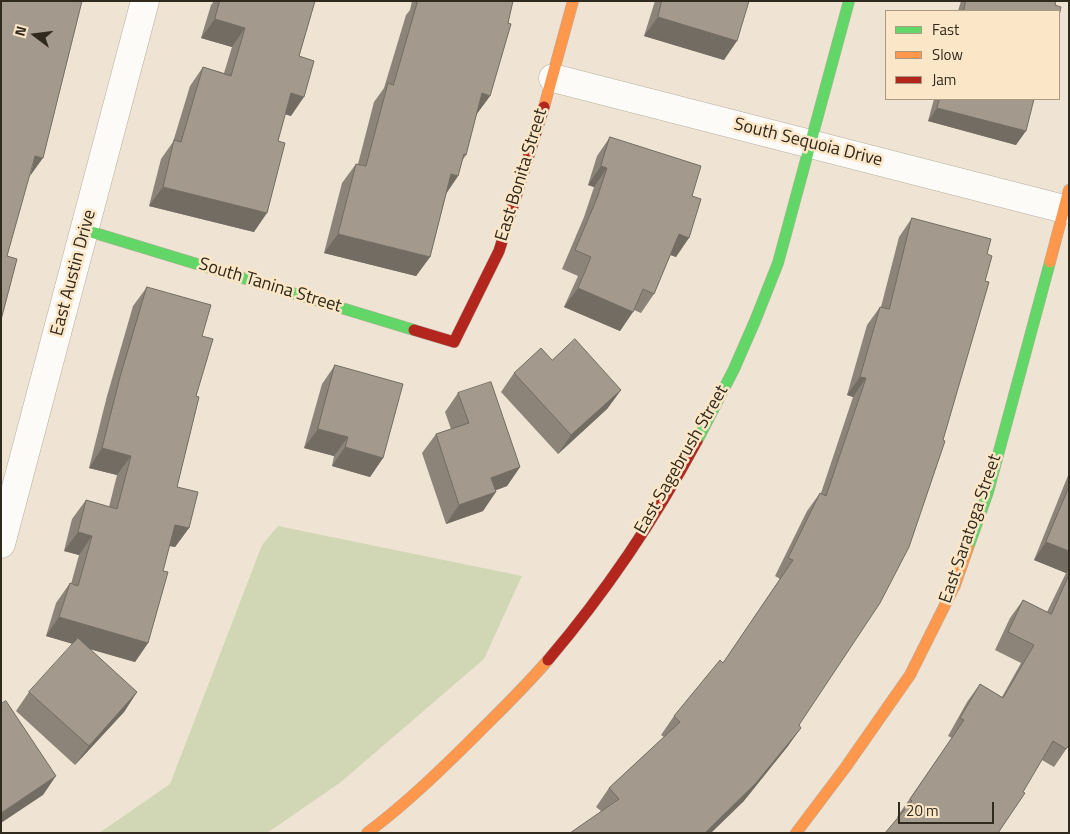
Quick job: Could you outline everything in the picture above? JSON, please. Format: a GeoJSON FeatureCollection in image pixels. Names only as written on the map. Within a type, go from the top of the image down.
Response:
{"type":"FeatureCollection","features":[{"type":"Feature","properties":{"kind":"street","name":"East Austin Drive"},"geometry":{"type":"LineString","coordinates":[[1,544],[145,1]]}},
{"type":"Feature","properties":{"kind":"street","name":"East Bonita Street"},"geometry":{"type":"LineString","coordinates":[[454,342],[499,251],[553,78],[573,1]]}},
{"type":"Feature","properties":{"kind":"street","name":"East Sagebrush Street"},"geometry":{"type":"LineString","coordinates":[[367,833],[387,818],[450,761],[516,696],[567,638],[603,590],[653,515],[694,444],[735,366],[775,271],[849,1]]}},
{"type":"Feature","properties":{"kind":"street","name":"South Sequoia Drive"},"geometry":{"type":"LineString","coordinates":[[553,78],[811,144],[1066,200]]}},
{"type":"Feature","properties":{"kind":"street","name":"East Saratoga Street"},"geometry":{"type":"LineString","coordinates":[[796,833],[845,768],[910,675],[955,585],[988,492],[1066,200]]}},
{"type":"Feature","properties":{"kind":"street","name":"South Tanina Street"},"geometry":{"type":"LineString","coordinates":[[85,230],[454,342]]}},
{"type":"Feature","properties":{"kind":"green space"},"geometry":{"type":"Polygon","coordinates":[[[278,526],[522,576],[484,659],[341,782],[267,833],[99,833],[170,784],[262,545],[278,526]]]}},
{"type":"Feature","properties":{"kind":"building"},"geometry":{"type":"Polygon","coordinates":[[[1,1],[82,1],[43,158],[35,156],[7,256],[17,259],[1,320],[1,1]]]}},
{"type":"Feature","properties":{"kind":"building"},"geometry":{"type":"Polygon","coordinates":[[[220,1],[315,1],[299,56],[314,61],[304,97],[291,93],[278,141],[285,143],[267,213],[163,187],[174,140],[181,142],[203,67],[231,76],[245,28],[215,19],[220,1]]]}},
{"type":"Feature","properties":{"kind":"building"},"geometry":{"type":"Polygon","coordinates":[[[418,1],[513,1],[508,23],[511,24],[490,96],[482,93],[466,155],[464,154],[458,176],[451,174],[430,257],[338,234],[356,164],[366,166],[388,83],[393,85],[418,1]]]}},
{"type":"Feature","properties":{"kind":"building"},"geometry":{"type":"Polygon","coordinates":[[[662,1],[749,1],[737,41],[658,17],[662,1]]]}},
{"type":"Feature","properties":{"kind":"building"},"geometry":{"type":"Polygon","coordinates":[[[966,1],[1056,1],[1055,5],[1061,7],[1060,12],[964,10],[966,1]]]}},
{"type":"Feature","properties":{"kind":"building"},"geometry":{"type":"Polygon","coordinates":[[[940,100],[1034,100],[1026,131],[937,108],[940,100]]]}},
{"type":"Feature","properties":{"kind":"building"},"geometry":{"type":"Polygon","coordinates":[[[610,137],[701,166],[692,196],[701,199],[689,238],[679,234],[654,294],[643,289],[633,312],[578,288],[591,257],[575,250],[597,198],[607,168],[601,166],[610,137]]]}},
{"type":"Feature","properties":{"kind":"building"},"geometry":{"type":"Polygon","coordinates":[[[912,218],[991,239],[987,254],[992,256],[985,281],[989,282],[943,440],[945,441],[909,547],[880,603],[799,725],[801,728],[756,783],[705,833],[570,833],[619,799],[609,788],[680,722],[674,716],[720,660],[723,663],[793,560],[788,558],[820,493],[826,496],[866,378],[860,377],[880,307],[889,309],[912,218]]]}},
{"type":"Feature","properties":{"kind":"building"},"geometry":{"type":"Polygon","coordinates":[[[147,287],[211,305],[202,336],[213,339],[196,396],[199,397],[177,487],[198,492],[189,528],[175,525],[163,571],[168,572],[148,643],[59,617],[70,583],[78,586],[92,536],[78,532],[86,500],[117,509],[131,456],[102,448],[120,377],[147,287]]]}},
{"type":"Feature","properties":{"kind":"building"},"geometry":{"type":"Polygon","coordinates":[[[575,339],[621,390],[571,435],[514,373],[541,348],[552,360],[575,339]]]}},
{"type":"Feature","properties":{"kind":"building"},"geometry":{"type":"Polygon","coordinates":[[[335,365],[403,384],[383,458],[345,447],[348,437],[318,429],[335,365]]]}},
{"type":"Feature","properties":{"kind":"building"},"geometry":{"type":"Polygon","coordinates":[[[491,382],[520,467],[491,478],[496,492],[459,505],[436,434],[469,423],[458,393],[491,382]]]}},
{"type":"Feature","properties":{"kind":"building"},"geometry":{"type":"Polygon","coordinates":[[[1069,487],[1069,551],[1046,542],[1069,487]]]}},
{"type":"Feature","properties":{"kind":"building"},"geometry":{"type":"Polygon","coordinates":[[[1069,575],[1069,745],[1066,749],[1053,741],[1023,792],[1025,793],[998,833],[885,833],[912,801],[910,799],[964,720],[960,718],[980,684],[1003,698],[1034,645],[1008,632],[1023,600],[1051,614],[1069,575]]]}},
{"type":"Feature","properties":{"kind":"building"},"geometry":{"type":"Polygon","coordinates":[[[78,638],[137,692],[89,746],[29,692],[78,638]]]}},
{"type":"Feature","properties":{"kind":"building"},"geometry":{"type":"Polygon","coordinates":[[[6,701],[56,776],[1,813],[1,704],[6,701]]]}},
{"type":"Feature","properties":{"kind":"traffic: fast"},"geometry":{"type":"LineString","coordinates":[[697,441],[734,369],[778,263],[849,1]]}},
{"type":"Feature","properties":{"kind":"traffic: fast"},"geometry":{"type":"LineString","coordinates":[[85,230],[414,330]]}},
{"type":"Feature","properties":{"kind":"traffic: fast"},"geometry":{"type":"LineString","coordinates":[[968,548],[988,492],[1050,262]]}},
{"type":"Feature","properties":{"kind":"traffic: slow"},"geometry":{"type":"LineString","coordinates":[[544,107],[573,1]]}},
{"type":"Feature","properties":{"kind":"traffic: slow"},"geometry":{"type":"LineString","coordinates":[[1050,262],[1069,190]]}},
{"type":"Feature","properties":{"kind":"traffic: slow"},"geometry":{"type":"LineString","coordinates":[[796,833],[845,768],[910,675],[955,585],[968,548]]}},
{"type":"Feature","properties":{"kind":"traffic: slow"},"geometry":{"type":"LineString","coordinates":[[367,833],[438,772],[514,697],[548,660]]}},
{"type":"Feature","properties":{"kind":"traffic: jam"},"geometry":{"type":"LineString","coordinates":[[414,330],[454,342],[499,251],[544,107]]}},
{"type":"Feature","properties":{"kind":"traffic: jam"},"geometry":{"type":"LineString","coordinates":[[548,660],[569,635],[628,555],[664,499],[697,441]]}}]}
